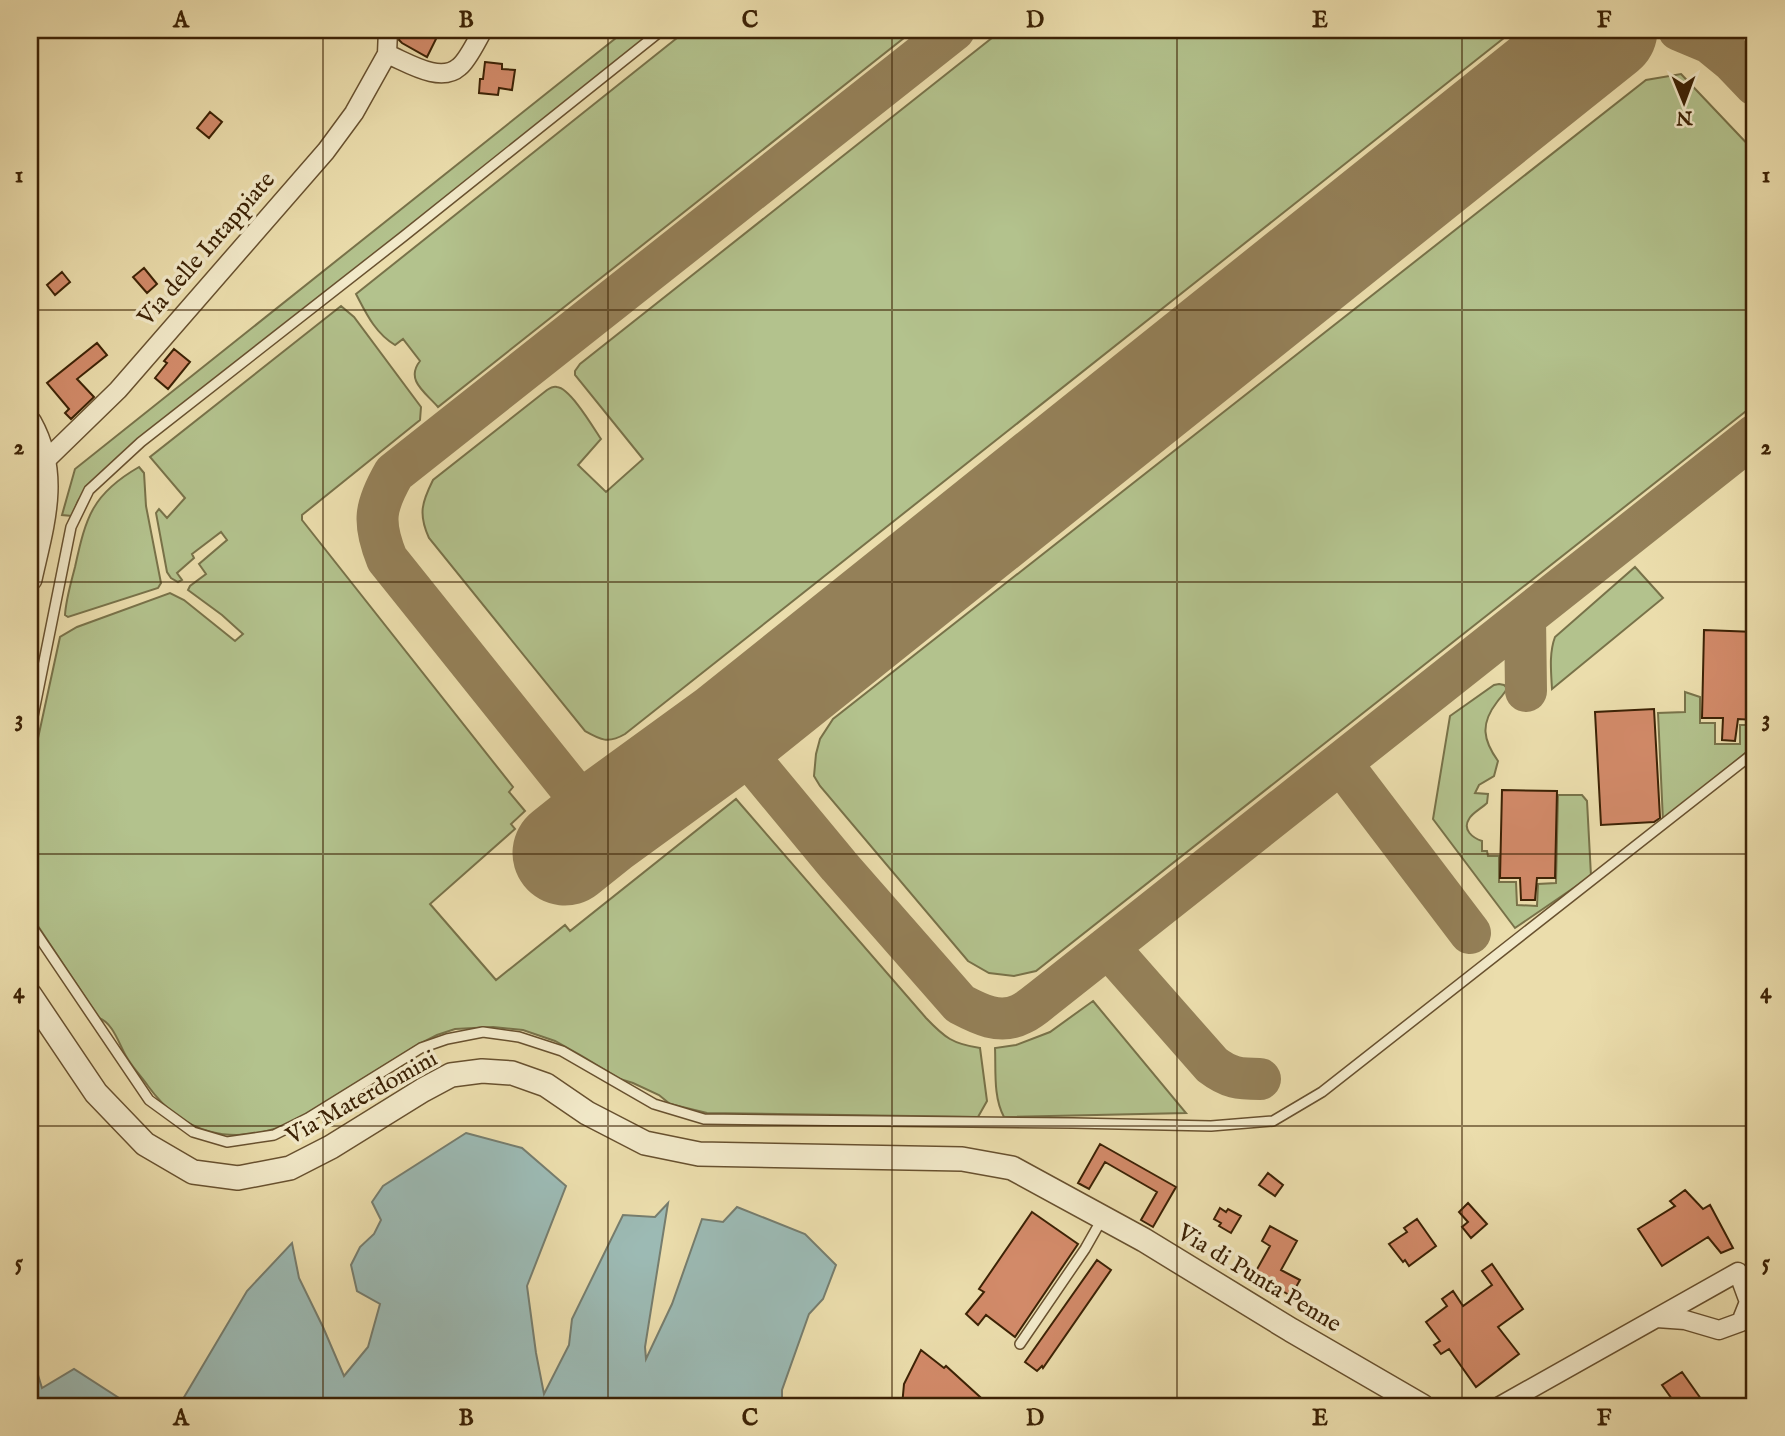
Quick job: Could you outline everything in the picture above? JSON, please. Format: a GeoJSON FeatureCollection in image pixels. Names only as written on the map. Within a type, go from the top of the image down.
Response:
{"type":"FeatureCollection","features":[{"type":"Feature","properties":{"kind":"street","name":"Via delle Intappiate"},"geometry":{"type":"LineString","coordinates":[[45,461],[118,390],[326,151],[354,113],[387,54],[388,30]]}},
{"type":"Feature","properties":{"kind":"street"},"geometry":{"type":"LineString","coordinates":[[387,54],[437,74],[449,74],[461,66],[483,30]]}},
{"type":"Feature","properties":{"kind":"street"},"geometry":{"type":"LineString","coordinates":[[30,423],[45,461],[47,483],[45,512],[30,579]]}},
{"type":"Feature","properties":{"kind":"street","name":"Via Materdomini"},"geometry":{"type":"LineString","coordinates":[[30,995],[96,1093],[145,1144],[193,1171],[238,1178],[290,1168],[451,1075],[482,1071],[512,1073],[546,1085],[587,1113],[645,1143],[699,1154],[962,1159],[1012,1168],[1068,1199]]}},
{"type":"Feature","properties":{"kind":"street","name":"Via di Punta Penne"},"geometry":{"type":"LineString","coordinates":[[1068,1199],[1144,1240],[1422,1406]]}},
{"type":"Feature","properties":{"kind":"street"},"geometry":{"type":"LineString","coordinates":[[1500,1406],[1738,1272],[1749,1302],[1741,1322],[1719,1330],[1685,1320],[1657,1318]]}},
{"type":"Feature","properties":{"kind":"lane"},"geometry":{"type":"LineString","coordinates":[[30,731],[71,527],[89,490],[141,442],[662,30]]}},
{"type":"Feature","properties":{"kind":"lane"},"geometry":{"type":"LineString","coordinates":[[30,924],[149,1100],[193,1132],[227,1142],[274,1135],[308,1118],[421,1048],[447,1039],[484,1032],[519,1037],[562,1051],[654,1104],[704,1119],[1210,1126],[1273,1121],[1322,1092],[1755,752]]}},
{"type":"Feature","properties":{"kind":"lane"},"geometry":{"type":"LineString","coordinates":[[1020,1344],[1085,1249],[1102,1218]]}},
{"type":"Feature","properties":{"kind":"green space"},"geometry":{"type":"Polygon","coordinates":[[[626,30],[661,30],[92,482],[78,501],[72,516],[62,515],[75,469],[626,30]]]}},
{"type":"Feature","properties":{"kind":"green space"},"geometry":{"type":"Polygon","coordinates":[[[687,30],[914,30],[438,407],[418,386],[415,374],[420,361],[403,339],[395,345],[382,335],[356,294],[687,30]]]}},
{"type":"Feature","properties":{"kind":"green space"},"geometry":{"type":"Polygon","coordinates":[[[1002,30],[1514,30],[625,734],[605,740],[585,731],[429,538],[423,522],[423,508],[433,480],[547,390],[556,387],[575,401],[601,439],[578,465],[606,492],[643,459],[575,375],[580,364],[1002,30]]]}},
{"type":"Feature","properties":{"kind":"green space"},"geometry":{"type":"Polygon","coordinates":[[[1681,74],[1755,152],[1755,404],[1036,971],[1014,976],[989,973],[968,961],[814,776],[820,739],[833,719],[1646,80],[1681,74]]]}},
{"type":"Feature","properties":{"kind":"green space"},"geometry":{"type":"Polygon","coordinates":[[[341,306],[354,317],[421,407],[420,420],[302,515],[302,520],[513,787],[509,792],[525,811],[511,824],[515,829],[430,904],[496,980],[565,925],[570,931],[736,799],[933,1025],[956,1042],[980,1048],[987,1101],[978,1117],[707,1113],[670,1104],[659,1095],[620,1079],[555,1041],[523,1030],[493,1027],[455,1029],[437,1035],[301,1118],[286,1125],[246,1135],[227,1135],[193,1125],[162,1102],[148,1086],[128,1060],[112,1029],[99,1018],[30,914],[30,775],[60,637],[77,627],[170,593],[184,600],[235,641],[243,634],[188,590],[206,574],[199,564],[227,540],[221,532],[192,554],[194,558],[177,573],[182,580],[178,582],[167,572],[156,513],[159,509],[167,518],[185,498],[150,457],[341,306]]]}},
{"type":"Feature","properties":{"kind":"green space"},"geometry":{"type":"Polygon","coordinates":[[[139,467],[144,473],[146,506],[161,583],[158,588],[68,617],[65,615],[79,549],[94,508],[111,487],[139,467]]]}},
{"type":"Feature","properties":{"kind":"green space"},"geometry":{"type":"Polygon","coordinates":[[[1635,567],[1663,598],[1552,689],[1551,656],[1555,637],[1635,567]]]}},
{"type":"Feature","properties":{"kind":"green space"},"geometry":{"type":"Polygon","coordinates":[[[1499,684],[1507,688],[1492,710],[1486,725],[1489,746],[1498,761],[1494,776],[1479,785],[1475,793],[1488,794],[1487,803],[1470,817],[1467,827],[1472,836],[1482,841],[1482,851],[1487,851],[1488,856],[1499,856],[1499,882],[1516,882],[1517,905],[1537,906],[1538,884],[1556,883],[1558,795],[1582,795],[1587,801],[1591,876],[1515,928],[1433,819],[1450,716],[1499,684]]]}},
{"type":"Feature","properties":{"kind":"green space"},"geometry":{"type":"Polygon","coordinates":[[[1685,692],[1700,697],[1700,723],[1715,723],[1715,744],[1740,744],[1740,725],[1755,725],[1755,745],[1663,821],[1658,713],[1685,712],[1685,692]]]}},
{"type":"Feature","properties":{"kind":"green space"},"geometry":{"type":"Polygon","coordinates":[[[1093,1001],[1186,1113],[1004,1117],[997,1092],[995,1048],[1016,1045],[1050,1032],[1093,1001]]]}},
{"type":"Feature","properties":{"kind":"water"},"geometry":{"type":"Polygon","coordinates":[[[466,1133],[522,1148],[566,1186],[527,1286],[544,1394],[569,1345],[572,1319],[623,1215],[655,1217],[668,1203],[645,1347],[646,1359],[672,1304],[702,1219],[723,1222],[737,1207],[805,1234],[836,1265],[823,1299],[809,1314],[782,1390],[782,1406],[30,1406],[30,1349],[42,1388],[74,1369],[130,1405],[180,1404],[247,1291],[292,1243],[299,1278],[344,1376],[368,1347],[380,1304],[357,1291],[351,1265],[360,1247],[374,1234],[381,1220],[372,1202],[383,1186],[466,1133]]]}},
{"type":"Feature","properties":{"kind":"building"},"geometry":{"type":"Polygon","coordinates":[[[403,30],[419,30],[436,39],[427,57],[399,40],[403,30]]]}},
{"type":"Feature","properties":{"kind":"building"},"geometry":{"type":"Polygon","coordinates":[[[485,62],[502,64],[502,69],[515,70],[512,90],[499,88],[498,95],[479,93],[485,62]]]}},
{"type":"Feature","properties":{"kind":"building"},"geometry":{"type":"Polygon","coordinates":[[[210,112],[222,122],[209,138],[197,128],[210,112]]]}},
{"type":"Feature","properties":{"kind":"building"},"geometry":{"type":"Polygon","coordinates":[[[144,268],[157,284],[147,293],[133,277],[144,268]]]}},
{"type":"Feature","properties":{"kind":"building"},"geometry":{"type":"Polygon","coordinates":[[[62,272],[70,282],[55,295],[47,285],[62,272]]]}},
{"type":"Feature","properties":{"kind":"building"},"geometry":{"type":"Polygon","coordinates":[[[97,343],[107,355],[77,379],[94,397],[71,419],[65,413],[69,409],[47,383],[97,343]]]}},
{"type":"Feature","properties":{"kind":"building"},"geometry":{"type":"Polygon","coordinates":[[[174,349],[190,362],[168,389],[155,378],[174,349]]]}},
{"type":"Feature","properties":{"kind":"building"},"geometry":{"type":"Polygon","coordinates":[[[1704,630],[1755,632],[1755,720],[1738,719],[1735,741],[1722,740],[1723,718],[1702,718],[1704,630]]]}},
{"type":"Feature","properties":{"kind":"building"},"geometry":{"type":"Polygon","coordinates":[[[1654,709],[1660,818],[1654,822],[1601,825],[1595,712],[1654,709]]]}},
{"type":"Feature","properties":{"kind":"building"},"geometry":{"type":"Polygon","coordinates":[[[1502,790],[1557,791],[1555,878],[1537,878],[1535,900],[1521,900],[1520,878],[1500,878],[1502,790]]]}},
{"type":"Feature","properties":{"kind":"building"},"geometry":{"type":"Polygon","coordinates":[[[1100,1144],[1176,1187],[1153,1227],[1141,1220],[1157,1192],[1105,1162],[1089,1189],[1078,1183],[1100,1144]]]}},
{"type":"Feature","properties":{"kind":"building"},"geometry":{"type":"Polygon","coordinates":[[[1268,1173],[1283,1185],[1275,1196],[1259,1185],[1268,1173]]]}},
{"type":"Feature","properties":{"kind":"building"},"geometry":{"type":"Polygon","coordinates":[[[1685,1190],[1703,1209],[1710,1205],[1733,1248],[1721,1253],[1708,1237],[1662,1266],[1638,1229],[1675,1206],[1670,1201],[1685,1190]]]}},
{"type":"Feature","properties":{"kind":"building"},"geometry":{"type":"Polygon","coordinates":[[[1468,1203],[1487,1224],[1471,1238],[1462,1227],[1468,1222],[1459,1212],[1468,1203]]]}},
{"type":"Feature","properties":{"kind":"building"},"geometry":{"type":"Polygon","coordinates":[[[1220,1208],[1241,1216],[1231,1233],[1219,1226],[1221,1223],[1214,1219],[1220,1208]]]}},
{"type":"Feature","properties":{"kind":"building"},"geometry":{"type":"Polygon","coordinates":[[[1032,1212],[1078,1244],[1015,1337],[986,1315],[978,1325],[966,1314],[984,1292],[979,1289],[1032,1212]]]}},
{"type":"Feature","properties":{"kind":"building"},"geometry":{"type":"Polygon","coordinates":[[[1417,1219],[1436,1246],[1409,1266],[1389,1244],[1407,1232],[1404,1228],[1417,1219]]]}},
{"type":"Feature","properties":{"kind":"building"},"geometry":{"type":"Polygon","coordinates":[[[1270,1226],[1297,1241],[1281,1270],[1300,1280],[1291,1296],[1272,1285],[1274,1281],[1256,1271],[1270,1246],[1262,1241],[1270,1226]]]}},
{"type":"Feature","properties":{"kind":"building"},"geometry":{"type":"Polygon","coordinates":[[[1097,1260],[1111,1270],[1043,1368],[1042,1366],[1037,1371],[1025,1362],[1097,1260]]]}},
{"type":"Feature","properties":{"kind":"building"},"geometry":{"type":"Polygon","coordinates":[[[1492,1264],[1523,1309],[1498,1327],[1519,1354],[1476,1387],[1449,1349],[1441,1354],[1434,1345],[1440,1341],[1426,1322],[1447,1306],[1442,1299],[1453,1291],[1463,1306],[1492,1285],[1482,1271],[1492,1264]]]}},
{"type":"Feature","properties":{"kind":"building"},"geometry":{"type":"Polygon","coordinates":[[[921,1350],[944,1368],[946,1366],[990,1406],[902,1406],[904,1384],[921,1350]]]}},
{"type":"Feature","properties":{"kind":"building"},"geometry":{"type":"Polygon","coordinates":[[[1682,1372],[1706,1406],[1677,1406],[1662,1385],[1682,1372]]]}},
{"type":"Feature","properties":{"kind":"taxiway"},"geometry":{"type":"LineString","coordinates":[[600,825],[387,559],[378,524],[379,505],[383,495],[394,473],[954,30]]}},
{"type":"Feature","properties":{"kind":"taxiway"},"geometry":{"type":"LineString","coordinates":[[1605,30],[1598,35],[1613,30]]}},
{"type":"Feature","properties":{"kind":"taxiway"},"geometry":{"type":"LineString","coordinates":[[1679,30],[1710,43],[1732,61],[1715,30]]}},
{"type":"Feature","properties":{"kind":"taxiway"},"geometry":{"type":"LineString","coordinates":[[1712,40],[1755,85]]}},
{"type":"Feature","properties":{"kind":"taxiway"},"geometry":{"type":"LineString","coordinates":[[728,732],[839,866],[960,1004],[990,1017],[1013,1017],[1038,1003],[1755,435]]}},
{"type":"Feature","properties":{"kind":"taxiway"},"geometry":{"type":"LineString","coordinates":[[1525,618],[1526,691]]}},
{"type":"Feature","properties":{"kind":"taxiway"},"geometry":{"type":"LineString","coordinates":[[1341,763],[1470,933]]}},
{"type":"Feature","properties":{"kind":"taxiway"},"geometry":{"type":"LineString","coordinates":[[1108,947],[1212,1065],[1234,1077],[1260,1079]]}},
{"type":"Feature","properties":{"kind":"runway"},"geometry":{"type":"LineString","coordinates":[[565,853],[728,732],[1605,30]]}}]}
